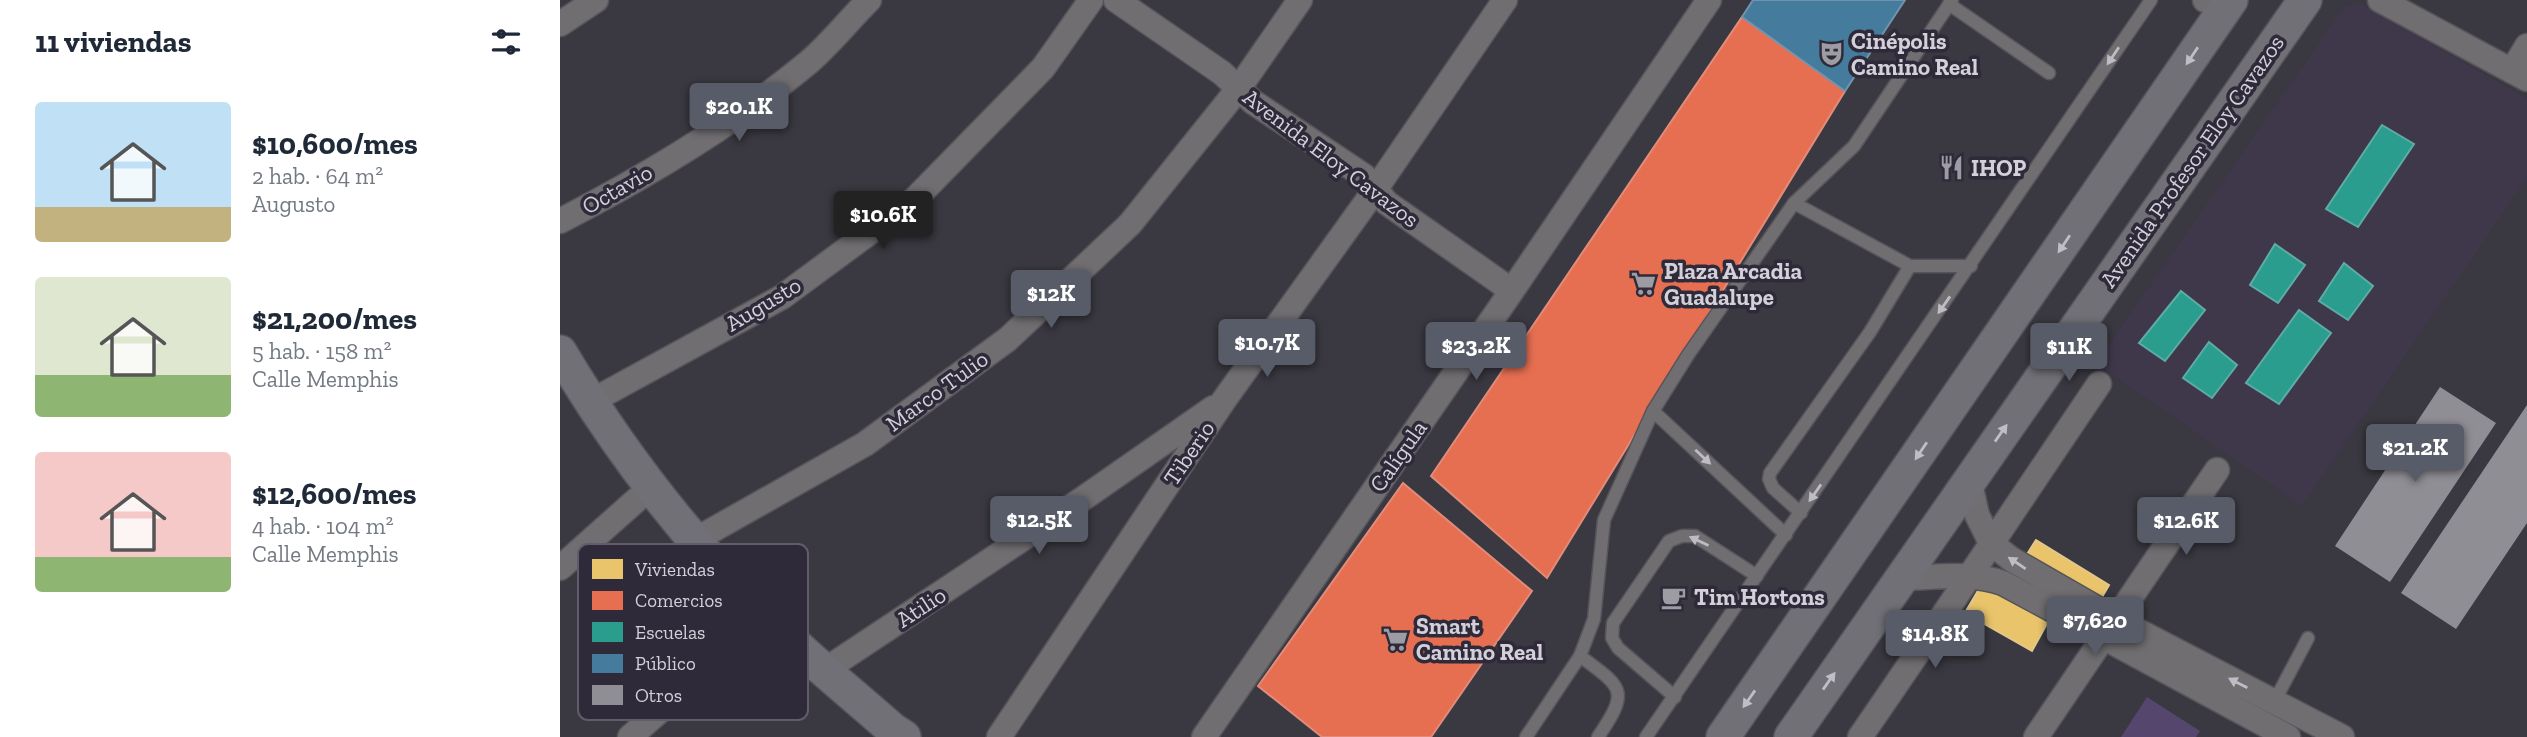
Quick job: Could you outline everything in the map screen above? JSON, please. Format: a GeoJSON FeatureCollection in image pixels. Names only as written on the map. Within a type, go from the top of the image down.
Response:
{"type":"FeatureCollection","features":[{"type":"Feature","properties":{"kind":"main road"},"geometry":{"type":"LineString","coordinates":[[2279,38],[2286,0]]}},
{"type":"Feature","properties":{"kind":"main road","name":"Avenida Profesor Eloy Cavazos"},"geometry":{"type":"LineString","coordinates":[[1791,737],[2305,0]]}},
{"type":"Feature","properties":{"kind":"main road"},"geometry":{"type":"LineString","coordinates":[[1723,737],[2222,1]]}},
{"type":"Feature","properties":{"kind":"main road"},"geometry":{"type":"LineString","coordinates":[[560,352],[590,402],[651,487],[699,544]]}},
{"type":"Feature","properties":{"kind":"main road"},"geometry":{"type":"LineString","coordinates":[[808,655],[894,734]]}},
{"type":"Feature","properties":{"kind":"street"},"geometry":{"type":"LineString","coordinates":[[560,23],[596,0]]}},
{"type":"Feature","properties":{"kind":"street","name":"Octavio"},"geometry":{"type":"LineString","coordinates":[[560,221],[608,196],[737,117],[811,60],[869,0]]}},
{"type":"Feature","properties":{"kind":"street","name":"Augusto"},"geometry":{"type":"LineString","coordinates":[[590,402],[782,297],[915,199],[1043,68],[1091,0]]}},
{"type":"Feature","properties":{"kind":"street","name":"Avenida Eloy Cavazos"},"geometry":{"type":"LineString","coordinates":[[1116,0],[1222,73],[1253,102],[1364,176],[1387,203],[1511,292]]}},
{"type":"Feature","properties":{"kind":"street","name":"Marco Tulio"},"geometry":{"type":"LineString","coordinates":[[695,540],[865,443],[1008,339],[1130,224],[1239,88],[1300,0]]}},
{"type":"Feature","properties":{"kind":"street","name":"Tiberio"},"geometry":{"type":"LineString","coordinates":[[999,737],[1224,400],[1375,190],[1505,0]]}},
{"type":"Feature","properties":{"kind":"street","name":"Calígula"},"geometry":{"type":"LineString","coordinates":[[1204,737],[1709,0]]}},
{"type":"Feature","properties":{"kind":"street"},"geometry":{"type":"LineString","coordinates":[[2384,1],[2520,75],[2527,46]]}},
{"type":"Feature","properties":{"kind":"street"},"geometry":{"type":"LineString","coordinates":[[1860,737],[2099,384]]}},
{"type":"Feature","properties":{"kind":"street","name":"Atilio"},"geometry":{"type":"LineString","coordinates":[[825,670],[1081,500],[1224,400]]}},
{"type":"Feature","properties":{"kind":"street"},"geometry":{"type":"LineString","coordinates":[[2036,737],[2217,470]]}},
{"type":"Feature","properties":{"kind":"street"},"geometry":{"type":"LineString","coordinates":[[1969,479],[1977,515],[1991,543],[2111,628]]}},
{"type":"Feature","properties":{"kind":"street"},"geometry":{"type":"LineString","coordinates":[[587,544],[651,487]]}},
{"type":"Feature","properties":{"kind":"street"},"geometry":{"type":"LineString","coordinates":[[560,568],[578,552]]}},
{"type":"Feature","properties":{"kind":"street"},"geometry":{"type":"LineString","coordinates":[[1900,578],[1971,575],[2003,583],[2111,628],[2269,713],[2342,737]]}},
{"type":"Feature","properties":{"kind":"street"},"geometry":{"type":"LineString","coordinates":[[2269,713],[2288,737]]}},
{"type":"Feature","properties":{"kind":"street"},"geometry":{"type":"LineString","coordinates":[[630,737],[649,720]]}},
{"type":"Feature","properties":{"kind":"lane"},"geometry":{"type":"LineString","coordinates":[[1646,737],[2151,0]]}},
{"type":"Feature","properties":{"kind":"lane"},"geometry":{"type":"LineString","coordinates":[[1526,737],[1580,656],[1594,619],[1604,520],[1653,411],[1688,355],[1794,203],[1854,146],[1951,2],[2049,73]]}},
{"type":"Feature","properties":{"kind":"lane"},"geometry":{"type":"LineString","coordinates":[[1794,203],[1910,266],[1971,266]]}},
{"type":"Feature","properties":{"kind":"lane"},"geometry":{"type":"LineString","coordinates":[[1801,513],[1773,488],[1769,479],[1770,473],[1870,332],[1910,266]]}},
{"type":"Feature","properties":{"kind":"lane"},"geometry":{"type":"LineString","coordinates":[[1653,411],[1786,535]]}},
{"type":"Feature","properties":{"kind":"lane"},"geometry":{"type":"LineString","coordinates":[[1675,696],[1618,648],[1612,638],[1613,623],[1669,541],[1682,536],[1695,536],[1757,576]]}},
{"type":"Feature","properties":{"kind":"lane"},"geometry":{"type":"LineString","coordinates":[[2269,713],[2308,638]]}},
{"type":"Feature","properties":{"kind":"lane"},"geometry":{"type":"LineString","coordinates":[[1580,656],[1613,680],[1618,688],[1619,703],[1616,711],[1598,737]]}},
{"type":"Feature","properties":{"kind":"shaded area"},"geometry":{"type":"Polygon","coordinates":[[[2359,3],[2527,99],[2527,178],[2302,506],[2096,363],[2345,6],[2359,3]]]}},
{"type":"Feature","properties":{"kind":"shaded area"},"geometry":{"type":"Polygon","coordinates":[[[2147,697],[2200,731],[2196,737],[2121,737],[2147,697]]]}},
{"type":"Feature","properties":{"kind":"building: Viviendas"},"geometry":{"type":"Polygon","coordinates":[[[2036,540],[2109,585],[2099,602],[2026,556],[2036,540]]]}},
{"type":"Feature","properties":{"kind":"building: Viviendas"},"geometry":{"type":"Polygon","coordinates":[[[1983,582],[2049,620],[2032,651],[1965,613],[1983,582]]]}},
{"type":"Feature","properties":{"kind":"building: Comercios","name":"Plaza Arcadia Guadalupe"},"geometry":{"type":"Polygon","coordinates":[[[1742,17],[1845,91],[1547,578],[1431,476],[1742,17]]]}},
{"type":"Feature","properties":{"kind":"building: Comercios","name":"Smart Camino Real"},"geometry":{"type":"Polygon","coordinates":[[[1403,483],[1532,591],[1431,737],[1322,737],[1258,686],[1403,483]]]}},
{"type":"Feature","properties":{"kind":"building: Escuelas"},"geometry":{"type":"Polygon","coordinates":[[[2382,125],[2414,144],[2358,227],[2326,209],[2382,125]]]}},
{"type":"Feature","properties":{"kind":"building: Escuelas"},"geometry":{"type":"Polygon","coordinates":[[[2275,244],[2305,265],[2278,303],[2250,285],[2275,244]]]}},
{"type":"Feature","properties":{"kind":"building: Escuelas"},"geometry":{"type":"Polygon","coordinates":[[[2344,263],[2373,286],[2348,320],[2319,301],[2344,263]]]}},
{"type":"Feature","properties":{"kind":"building: Escuelas"},"geometry":{"type":"Polygon","coordinates":[[[2181,291],[2205,310],[2165,361],[2139,343],[2181,291]]]}},
{"type":"Feature","properties":{"kind":"building: Escuelas"},"geometry":{"type":"Polygon","coordinates":[[[2299,310],[2331,333],[2279,404],[2246,383],[2299,310]]]}},
{"type":"Feature","properties":{"kind":"building: Escuelas"},"geometry":{"type":"Polygon","coordinates":[[[2209,342],[2237,365],[2212,398],[2183,378],[2209,342]]]}},
{"type":"Feature","properties":{"kind":"building: Público","name":"Cinépolis Camino Real"},"geometry":{"type":"Polygon","coordinates":[[[1753,0],[1905,0],[1845,91],[1742,17],[1753,0]]]}},
{"type":"Feature","properties":{"kind":"building: Otros"},"geometry":{"type":"Polygon","coordinates":[[[2440,387],[2496,423],[2390,582],[2335,546],[2440,387]]]}},
{"type":"Feature","properties":{"kind":"building: Otros"},"geometry":{"type":"Polygon","coordinates":[[[2527,405],[2527,523],[2456,629],[2401,593],[2527,405]]]}},
{"type":"Feature","properties":{"kind":"place","name":"Cinépolis Camino Real"},"geometry":{"type":"Point","coordinates":[1831,54]}},
{"type":"Feature","properties":{"kind":"place","name":"IHOP"},"geometry":{"type":"Point","coordinates":[1951,168]}},
{"type":"Feature","properties":{"kind":"place","name":"Plaza Arcadia Guadalupe"},"geometry":{"type":"Point","coordinates":[1644,284]}},
{"type":"Feature","properties":{"kind":"place","name":"Tim Hortons"},"geometry":{"type":"Point","coordinates":[1674,597]}},
{"type":"Feature","properties":{"kind":"place","name":"Smart Camino Real"},"geometry":{"type":"Point","coordinates":[1396,639]}}]}
